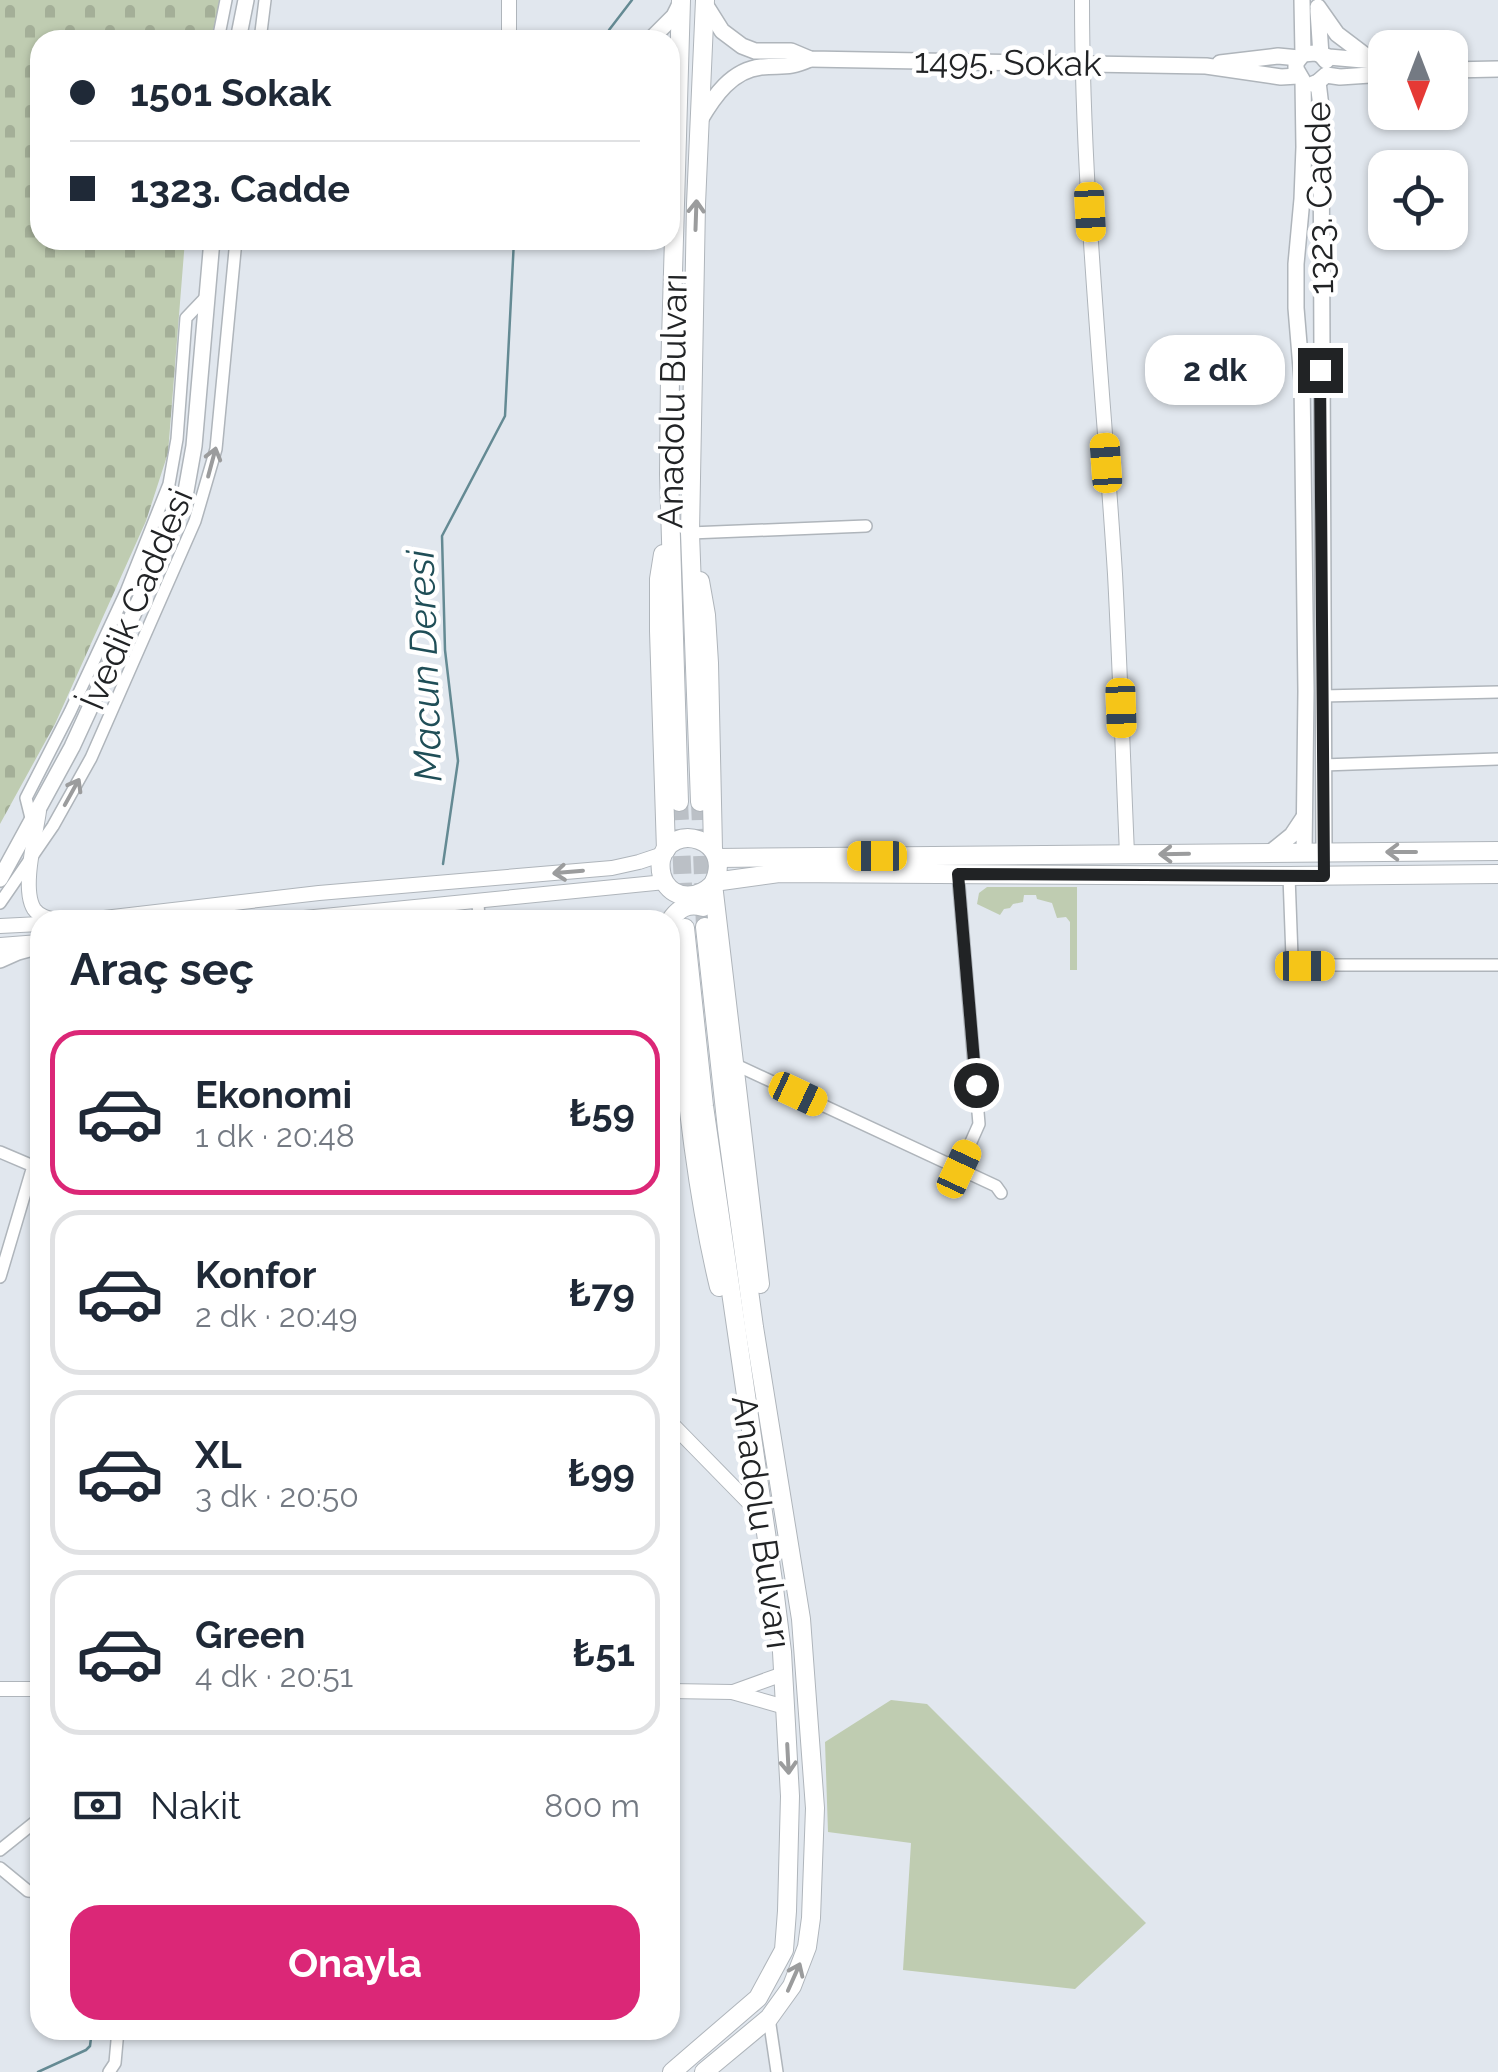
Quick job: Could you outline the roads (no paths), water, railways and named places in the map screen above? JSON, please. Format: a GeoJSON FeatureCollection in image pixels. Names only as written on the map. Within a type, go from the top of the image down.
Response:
{"type":"FeatureCollection","features":[{"type":"Feature","properties":{"kind":"main road"},"geometry":{"type":"LineString","coordinates":[[240,30],[246,0]]}},
{"type":"Feature","properties":{"kind":"main road"},"geometry":{"type":"LineString","coordinates":[[660,30],[674,16],[681,1]]}},
{"type":"Feature","properties":{"kind":"main road","name":"Anadolu Bulvarı"},"geometry":{"type":"LineString","coordinates":[[679,30],[681,1]]}},
{"type":"Feature","properties":{"kind":"main road","name":"Anadolu Bulvarı"},"geometry":{"type":"LineString","coordinates":[[705,2],[723,32],[755,50]]}},
{"type":"Feature","properties":{"kind":"main road","name":"Anadolu Bulvarı"},"geometry":{"type":"LineString","coordinates":[[705,2],[690,537],[706,806],[715,854]]}},
{"type":"Feature","properties":{"kind":"main road"},"geometry":{"type":"LineString","coordinates":[[1311,78],[1296,69],[1313,2]]}},
{"type":"Feature","properties":{"kind":"main road"},"geometry":{"type":"LineString","coordinates":[[1313,2],[1345,42],[1368,56]]}},
{"type":"Feature","properties":{"kind":"main road","name":"1323. Cadde"},"geometry":{"type":"LineString","coordinates":[[1313,2],[1321,55]]}},
{"type":"Feature","properties":{"kind":"main road","name":"1495. Sokak"},"geometry":{"type":"LineString","coordinates":[[755,50],[791,51],[810,59],[1206,66],[1311,78],[1368,75]]}},
{"type":"Feature","properties":{"kind":"main road"},"geometry":{"type":"LineString","coordinates":[[1301,56],[1315,52],[1368,61]]}},
{"type":"Feature","properties":{"kind":"main road"},"geometry":{"type":"LineString","coordinates":[[1297,876],[1304,853],[1306,691],[1302,370],[1296,264],[1311,78],[1327,64],[1321,55]]}},
{"type":"Feature","properties":{"kind":"main road","name":"1495. Sokak"},"geometry":{"type":"LineString","coordinates":[[1206,66],[1301,56]]}},
{"type":"Feature","properties":{"kind":"main road","name":"1495. Sokak"},"geometry":{"type":"LineString","coordinates":[[700,120],[720,90],[745,72],[758,67],[793,67],[810,59]]}},
{"type":"Feature","properties":{"kind":"main road"},"geometry":{"type":"LineString","coordinates":[[1468,70],[1498,69]]}},
{"type":"Feature","properties":{"kind":"main road"},"geometry":{"type":"LineString","coordinates":[[1320,107],[1333,87],[1352,76]]}},
{"type":"Feature","properties":{"kind":"main road","name":"1323. Cadde"},"geometry":{"type":"LineString","coordinates":[[1311,78],[1320,107],[1324,853]]}},
{"type":"Feature","properties":{"kind":"main road","name":"İvedik Caddesi"},"geometry":{"type":"LineString","coordinates":[[3,869],[72,747],[186,491],[194,446],[211,250]]}},
{"type":"Feature","properties":{"kind":"main road","name":"Anadolu Bulvarı"},"geometry":{"type":"LineString","coordinates":[[664,852],[672,807],[659,579],[670,504],[671,250]]}},
{"type":"Feature","properties":{"kind":"main road"},"geometry":{"type":"LineString","coordinates":[[1296,264],[1320,264]]}},
{"type":"Feature","properties":{"kind":"main road"},"geometry":{"type":"LineString","coordinates":[[1296,308],[1304,303],[1320,310]]}},
{"type":"Feature","properties":{"kind":"main road"},"geometry":{"type":"LineString","coordinates":[[1302,370],[1320,370]]}},
{"type":"Feature","properties":{"kind":"main road"},"geometry":{"type":"LineString","coordinates":[[672,807],[674,823],[685,828],[706,820],[706,806]]}},
{"type":"Feature","properties":{"kind":"main road"},"geometry":{"type":"LineString","coordinates":[[1272,852],[1292,835],[1304,817]]}},
{"type":"Feature","properties":{"kind":"main road"},"geometry":{"type":"LineString","coordinates":[[712,927],[714,883],[719,866],[715,854],[706,843],[680,839],[664,852],[661,873],[674,892],[690,896],[714,883],[779,873],[1498,874]]}},
{"type":"Feature","properties":{"kind":"main road"},"geometry":{"type":"LineString","coordinates":[[715,854],[1498,851]]}},
{"type":"Feature","properties":{"kind":"main road"},"geometry":{"type":"LineString","coordinates":[[1324,853],[1324,876]]}},
{"type":"Feature","properties":{"kind":"main road","name":"Anadolu Bulvarı"},"geometry":{"type":"LineString","coordinates":[[666,884],[670,910]]}},
{"type":"Feature","properties":{"kind":"main road"},"geometry":{"type":"LineString","coordinates":[[680,911],[682,907],[700,905],[709,910],[712,927],[734,1064],[762,1310],[759,1359]]}},
{"type":"Feature","properties":{"kind":"main road","name":"Anadolu Bulvarı"},"geometry":{"type":"LineString","coordinates":[[704,2072],[769,2018],[792,1986],[807,1947],[811,1918],[815,1808],[801,1619],[759,1359],[721,1084],[712,927]]}},
{"type":"Feature","properties":{"kind":"main road"},"geometry":{"type":"LineString","coordinates":[[0,960],[30,948]]}},
{"type":"Feature","properties":{"kind":"main road","name":"Anadolu Bulvarı"},"geometry":{"type":"LineString","coordinates":[[672,2072],[758,1998],[784,1950],[790,1796],[774,1588],[738,1350],[710,1251],[692,1130],[680,1001]]}},
{"type":"Feature","properties":{"kind":"street"},"geometry":{"type":"LineString","coordinates":[[220,30],[226,0]]}},
{"type":"Feature","properties":{"kind":"street"},"geometry":{"type":"LineString","coordinates":[[261,30],[265,0]]}},
{"type":"Feature","properties":{"kind":"street"},"geometry":{"type":"LineString","coordinates":[[509,0],[509,30]]}},
{"type":"Feature","properties":{"kind":"street"},"geometry":{"type":"LineString","coordinates":[[1082,0],[1082,64],[1115,576],[1127,854]]}},
{"type":"Feature","properties":{"kind":"street"},"geometry":{"type":"LineString","coordinates":[[0,903],[53,826],[92,758],[196,521],[216,449],[235,250]]}},
{"type":"Feature","properties":{"kind":"street"},"geometry":{"type":"LineString","coordinates":[[690,537],[866,526]]}},
{"type":"Feature","properties":{"kind":"street"},"geometry":{"type":"LineString","coordinates":[[1322,696],[1498,692]]}},
{"type":"Feature","properties":{"kind":"street"},"geometry":{"type":"LineString","coordinates":[[1323,765],[1498,759]]}},
{"type":"Feature","properties":{"kind":"street"},"geometry":{"type":"LineString","coordinates":[[35,910],[29,881],[36,816]]}},
{"type":"Feature","properties":{"kind":"street"},"geometry":{"type":"LineString","coordinates":[[174,910],[319,893],[612,868],[664,852]]}},
{"type":"Feature","properties":{"kind":"street"},"geometry":{"type":"LineString","coordinates":[[958,874],[980,1124],[959,1169]]}},
{"type":"Feature","properties":{"kind":"street"},"geometry":{"type":"LineString","coordinates":[[1297,876],[1292,957],[1300,965],[1498,965]]}},
{"type":"Feature","properties":{"kind":"street"},"geometry":{"type":"LineString","coordinates":[[477,880],[479,910]]}},
{"type":"Feature","properties":{"kind":"street"},"geometry":{"type":"LineString","coordinates":[[392,910],[666,884]]}},
{"type":"Feature","properties":{"kind":"street"},"geometry":{"type":"LineString","coordinates":[[0,926],[30,924]]}},
{"type":"Feature","properties":{"kind":"street"},"geometry":{"type":"LineString","coordinates":[[0,944],[30,944]]}},
{"type":"Feature","properties":{"kind":"street"},"geometry":{"type":"LineString","coordinates":[[734,1064],[996,1186],[1001,1192]]}},
{"type":"Feature","properties":{"kind":"street"},"geometry":{"type":"LineString","coordinates":[[0,1152],[30,1165]]}},
{"type":"Feature","properties":{"kind":"street"},"geometry":{"type":"LineString","coordinates":[[0,1277],[30,1176]]}},
{"type":"Feature","properties":{"kind":"street"},"geometry":{"type":"LineString","coordinates":[[680,1432],[763,1518]]}},
{"type":"Feature","properties":{"kind":"street"},"geometry":{"type":"LineString","coordinates":[[732,1692],[783,1674]]}},
{"type":"Feature","properties":{"kind":"street"},"geometry":{"type":"LineString","coordinates":[[0,1689],[30,1689]]}},
{"type":"Feature","properties":{"kind":"street"},"geometry":{"type":"LineString","coordinates":[[680,1691],[732,1692],[785,1707]]}},
{"type":"Feature","properties":{"kind":"street"},"geometry":{"type":"LineString","coordinates":[[0,1850],[30,1826]]}},
{"type":"Feature","properties":{"kind":"street"},"geometry":{"type":"LineString","coordinates":[[0,1868],[30,1891]]}},
{"type":"Feature","properties":{"kind":"street"},"geometry":{"type":"LineString","coordinates":[[769,2018],[777,2072]]}},
{"type":"Feature","properties":{"kind":"street"},"geometry":{"type":"LineString","coordinates":[[108,2072],[115,2064],[117,2040]]}},
{"type":"Feature","properties":{"kind":"waterway","name":"Macun Deresi"},"geometry":{"type":"LineString","coordinates":[[609,30],[632,0]]}},
{"type":"Feature","properties":{"kind":"waterway","name":"Macun Deresi"},"geometry":{"type":"LineString","coordinates":[[443,864],[458,761],[445,650],[442,536],[505,416],[513,250]]}},
{"type":"Feature","properties":{"kind":"waterway","name":"Macun Deresi"},"geometry":{"type":"LineString","coordinates":[[38,2072],[86,2050],[91,2040]]}},
{"type":"Feature","properties":{"kind":"tunnel"},"geometry":{"type":"LineString","coordinates":[[679,802],[684,906]]}},
{"type":"Feature","properties":{"kind":"tunnel"},"geometry":{"type":"LineString","coordinates":[[700,802],[705,927]]}}]}
